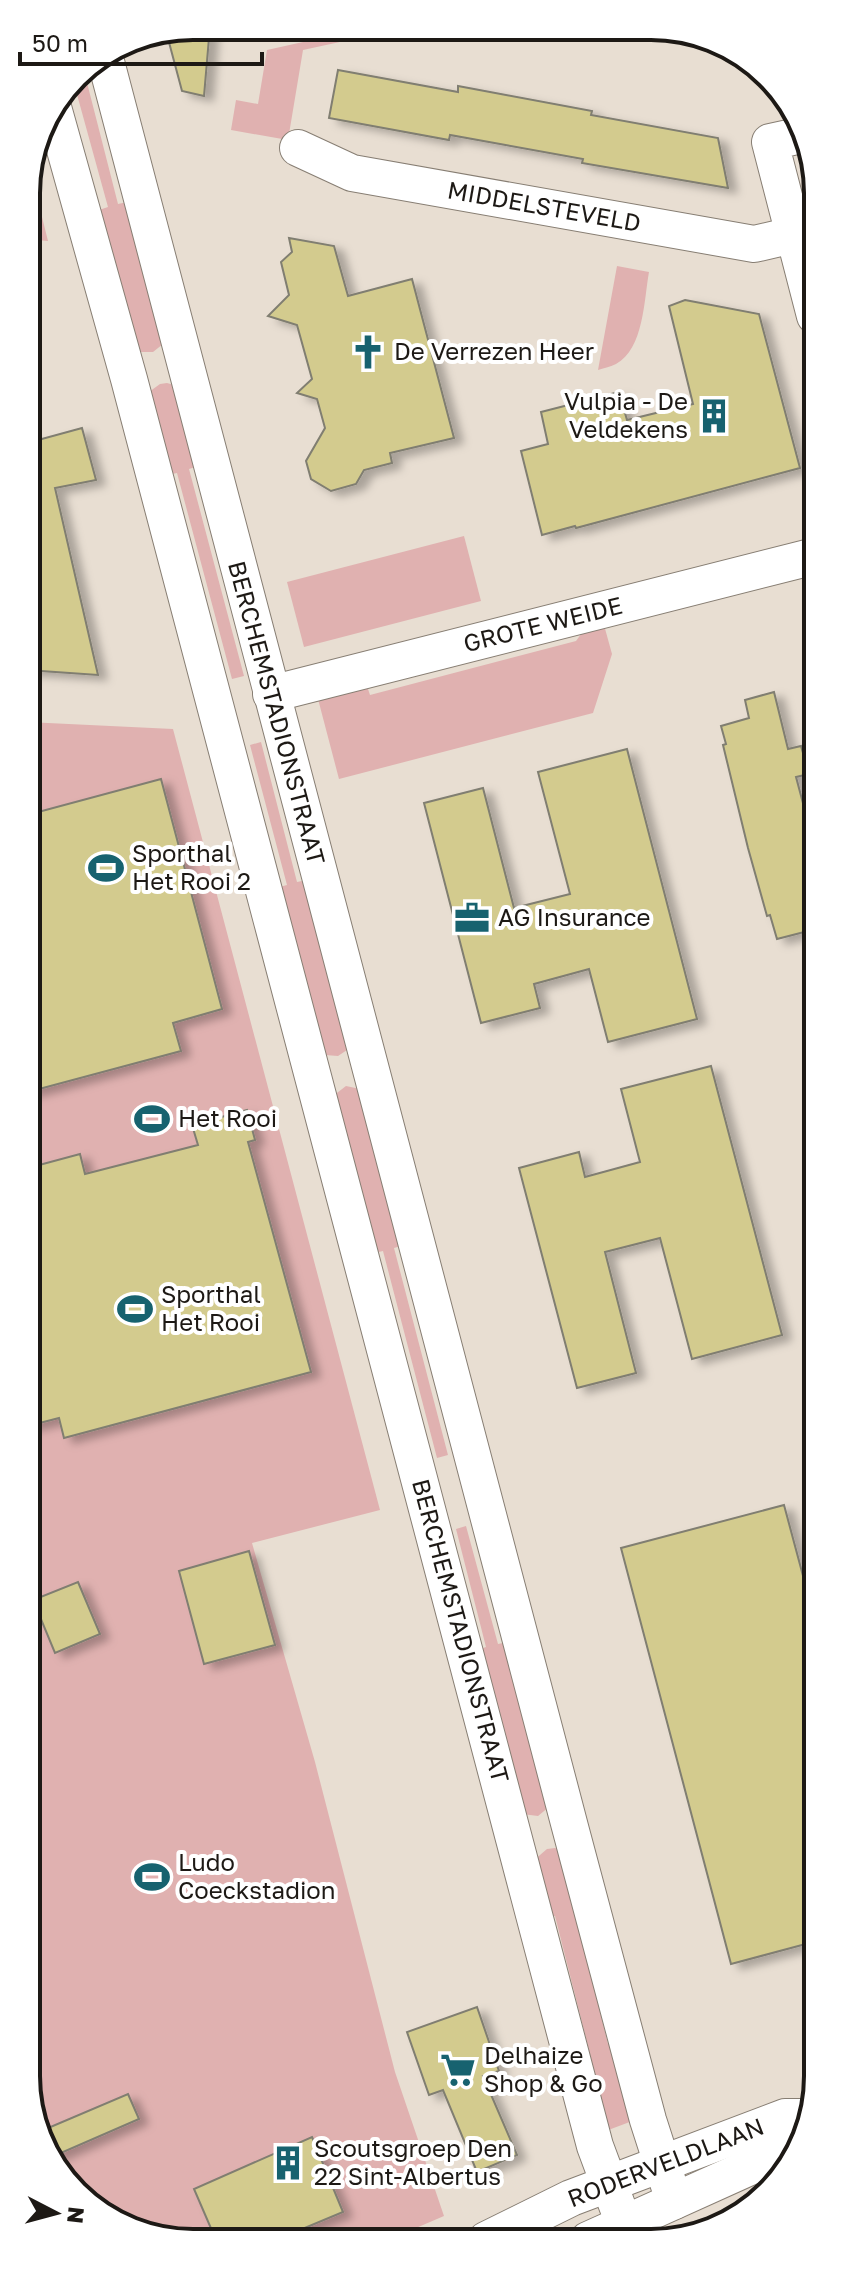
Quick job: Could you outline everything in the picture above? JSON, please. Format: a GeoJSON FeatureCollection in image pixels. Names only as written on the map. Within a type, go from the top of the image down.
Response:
{"type":"FeatureCollection","features":[{"type":"Feature","properties":{"kind":"street","name":"BERCHEMSTADIONSTRAAT"},"geometry":{"type":"LineString","coordinates":[[107,67],[570,1827],[648,2120],[674,2201]]}},
{"type":"Feature","properties":{"kind":"street","name":"BERCHEMSTADIONSTRAAT"},"geometry":{"type":"LineString","coordinates":[[57,123],[129,379],[595,2146],[624,2224]]}},
{"type":"Feature","properties":{"kind":"street"},"geometry":{"type":"LineString","coordinates":[[793,137],[770,142],[804,276]]}},
{"type":"Feature","properties":{"kind":"street","name":"MIDDELSTEVELD"},"geometry":{"type":"LineString","coordinates":[[298,148],[352,173],[725,239],[754,244],[793,235]]}},
{"type":"Feature","properties":{"kind":"street"},"geometry":{"type":"LineString","coordinates":[[129,379],[183,363]]}},
{"type":"Feature","properties":{"kind":"street","name":"GROTE WEIDE"},"geometry":{"type":"LineString","coordinates":[[271,694],[804,559]]}},
{"type":"Feature","properties":{"kind":"street"},"geometry":{"type":"LineString","coordinates":[[314,1078],[369,1062]]}},
{"type":"Feature","properties":{"kind":"street"},"geometry":{"type":"LineString","coordinates":[[516,1842],[570,1827]]}},
{"type":"Feature","properties":{"kind":"street","name":"RODERVELDLAAN"},"geometry":{"type":"LineString","coordinates":[[508,2229],[609,2183],[785,2117],[798,2117]]}},
{"type":"Feature","properties":{"kind":"street","name":"RODERVELDLAAN"},"geometry":{"type":"LineString","coordinates":[[613,2229],[783,2152]]}},
{"type":"Feature","properties":{"kind":"shaded area"},"geometry":{"type":"Polygon","coordinates":[[[312,40],[349,40],[303,50],[288,140],[231,130],[236,100],[258,104],[267,50],[312,40]]]}},
{"type":"Feature","properties":{"kind":"shaded area"},"geometry":{"type":"Polygon","coordinates":[[[87,83],[118,204],[132,201],[163,344],[153,352],[140,352],[93,212],[108,207],[77,94],[87,83]]]}},
{"type":"Feature","properties":{"kind":"shaded area"},"geometry":{"type":"Polygon","coordinates":[[[40,209],[48,241],[40,240],[40,209]]]}},
{"type":"Feature","properties":{"kind":"shaded area"},"geometry":{"type":"Polygon","coordinates":[[[617,266],[649,272],[644,309],[637,335],[625,357],[616,364],[598,370],[617,266]]]}},
{"type":"Feature","properties":{"kind":"shaded area"},"geometry":{"type":"Polygon","coordinates":[[[167,383],[174,385],[202,465],[189,469],[244,676],[232,679],[177,473],[162,476],[149,392],[167,383]]]}},
{"type":"Feature","properties":{"kind":"shaded area"},"geometry":{"type":"Polygon","coordinates":[[[464,536],[481,601],[304,647],[287,582],[464,536]]]}},
{"type":"Feature","properties":{"kind":"shaded area"},"geometry":{"type":"Polygon","coordinates":[[[604,625],[612,654],[593,713],[339,779],[318,699],[367,686],[370,695],[576,641],[584,630],[604,625]]]}},
{"type":"Feature","properties":{"kind":"shaded area","name":"Het Rooi"},"geometry":{"type":"Polygon","coordinates":[[[40,723],[173,729],[380,1510],[252,1543],[315,1762],[395,2072],[444,2216],[414,2229],[193,2229],[153,2224],[116,2209],[96,2194],[96,2173],[75,2173],[60,2153],[43,2106],[40,2086],[40,723]]]}},
{"type":"Feature","properties":{"kind":"shaded area"},"geometry":{"type":"Polygon","coordinates":[[[261,742],[297,882],[312,879],[347,1050],[338,1056],[325,1055],[272,889],[287,885],[250,745],[261,742]]]}},
{"type":"Feature","properties":{"kind":"shaded area"},"geometry":{"type":"Polygon","coordinates":[[[346,1086],[360,1089],[408,1244],[394,1248],[448,1455],[437,1458],[383,1251],[370,1254],[333,1096],[346,1086]]]}},
{"type":"Feature","properties":{"kind":"shaded area"},"geometry":{"type":"Polygon","coordinates":[[[466,1526],[498,1644],[512,1641],[549,1807],[538,1816],[522,1814],[474,1651],[486,1647],[456,1529],[466,1526]]]}},
{"type":"Feature","properties":{"kind":"shaded area"},"geometry":{"type":"Polygon","coordinates":[[[547,1849],[560,1850],[608,2044],[617,2042],[635,2120],[603,2132],[580,2052],[589,2050],[555,1916],[545,1918],[533,1861],[547,1849]]]}},
{"type":"Feature","properties":{"kind":"building"},"geometry":{"type":"Polygon","coordinates":[[[209,40],[204,96],[182,91],[169,42],[209,40]]]}},
{"type":"Feature","properties":{"kind":"building"},"geometry":{"type":"Polygon","coordinates":[[[338,70],[458,92],[458,86],[718,138],[728,188],[582,163],[583,159],[450,135],[449,140],[329,118],[338,70]]]}},
{"type":"Feature","properties":{"kind":"building","name":"De Verrezen Heer"},"geometry":{"type":"Polygon","coordinates":[[[289,238],[334,246],[348,296],[412,279],[454,438],[390,453],[392,463],[364,470],[356,484],[331,491],[311,479],[306,461],[325,428],[317,399],[297,393],[312,379],[297,325],[268,316],[289,295],[281,262],[292,252],[289,238]]]}},
{"type":"Feature","properties":{"kind":"building","name":"Vulpia - De Veldekens"},"geometry":{"type":"Polygon","coordinates":[[[685,300],[759,314],[800,468],[542,535],[521,451],[548,444],[541,412],[619,392],[627,420],[693,404],[669,306],[685,300]]]}},
{"type":"Feature","properties":{"kind":"building"},"geometry":{"type":"Polygon","coordinates":[[[82,428],[96,480],[55,488],[98,675],[40,671],[40,439],[82,428]]]}},
{"type":"Feature","properties":{"kind":"building"},"geometry":{"type":"Polygon","coordinates":[[[774,692],[788,749],[801,746],[804,756],[804,775],[796,777],[804,807],[804,932],[777,939],[770,915],[767,916],[748,848],[723,745],[726,744],[721,726],[749,718],[745,700],[774,692]]]}},
{"type":"Feature","properties":{"kind":"building"},"geometry":{"type":"Polygon","coordinates":[[[627,749],[697,1019],[608,1042],[589,969],[534,984],[540,1008],[481,1023],[424,803],[483,788],[514,908],[570,894],[538,772],[627,749]]]}},
{"type":"Feature","properties":{"kind":"building"},"geometry":{"type":"Polygon","coordinates":[[[161,779],[222,1009],[173,1023],[181,1051],[40,1089],[40,812],[161,779]]]}},
{"type":"Feature","properties":{"kind":"building"},"geometry":{"type":"Polygon","coordinates":[[[711,1066],[782,1335],[692,1359],[660,1238],[605,1252],[636,1373],[577,1388],[519,1168],[579,1152],[585,1177],[640,1162],[621,1089],[711,1066]]]}},
{"type":"Feature","properties":{"kind":"building","name":"Sporthal Het Rooi"},"geometry":{"type":"Polygon","coordinates":[[[247,1110],[255,1140],[248,1142],[311,1372],[64,1438],[59,1418],[40,1423],[40,1165],[80,1154],[85,1174],[198,1145],[192,1125],[247,1110]]]}},
{"type":"Feature","properties":{"kind":"building"},"geometry":{"type":"Polygon","coordinates":[[[784,1505],[804,1580],[804,1944],[731,1964],[621,1548],[784,1505]]]}},
{"type":"Feature","properties":{"kind":"building"},"geometry":{"type":"Polygon","coordinates":[[[249,1551],[275,1645],[204,1664],[179,1571],[249,1551]]]}},
{"type":"Feature","properties":{"kind":"building"},"geometry":{"type":"Polygon","coordinates":[[[78,1582],[100,1634],[55,1653],[40,1617],[40,1597],[78,1582]]]}},
{"type":"Feature","properties":{"kind":"building"},"geometry":{"type":"Polygon","coordinates":[[[477,2007],[499,2071],[483,2076],[517,2155],[477,2172],[443,2090],[429,2095],[407,2032],[477,2007]]]}},
{"type":"Feature","properties":{"kind":"building"},"geometry":{"type":"Polygon","coordinates":[[[128,2094],[139,2119],[60,2153],[49,2128],[128,2094]]]}},
{"type":"Feature","properties":{"kind":"building","name":"Scoutsgroep Den 22 Sint-Albertus"},"geometry":{"type":"Polygon","coordinates":[[[312,2137],[343,2212],[302,2229],[211,2229],[194,2189],[312,2137]]]}},
{"type":"Feature","properties":{"kind":"place","name":"De Verrezen Heer"},"geometry":{"type":"Point","coordinates":[368,352]}},
{"type":"Feature","properties":{"kind":"place","name":"Vulpia - De Veldekens"},"geometry":{"type":"Point","coordinates":[714,416]}},
{"type":"Feature","properties":{"kind":"place","name":"Sporthal Het Rooi 2"},"geometry":{"type":"Point","coordinates":[106,868]}},
{"type":"Feature","properties":{"kind":"place","name":"AG Insurance"},"geometry":{"type":"Point","coordinates":[472,918]}},
{"type":"Feature","properties":{"kind":"place","name":"Het Rooi"},"geometry":{"type":"Point","coordinates":[152,1119]}},
{"type":"Feature","properties":{"kind":"place","name":"Sporthal Het Rooi"},"geometry":{"type":"Point","coordinates":[135,1309]}},
{"type":"Feature","properties":{"kind":"place","name":"Ludo Coeckstadion"},"geometry":{"type":"Point","coordinates":[152,1877]}},
{"type":"Feature","properties":{"kind":"place","name":"Delhaize Shop & Go"},"geometry":{"type":"Point","coordinates":[458,2070]}},
{"type":"Feature","properties":{"kind":"place","name":"Scoutsgroep Den 22 Sint-Albertus"},"geometry":{"type":"Point","coordinates":[288,2163]}}]}
